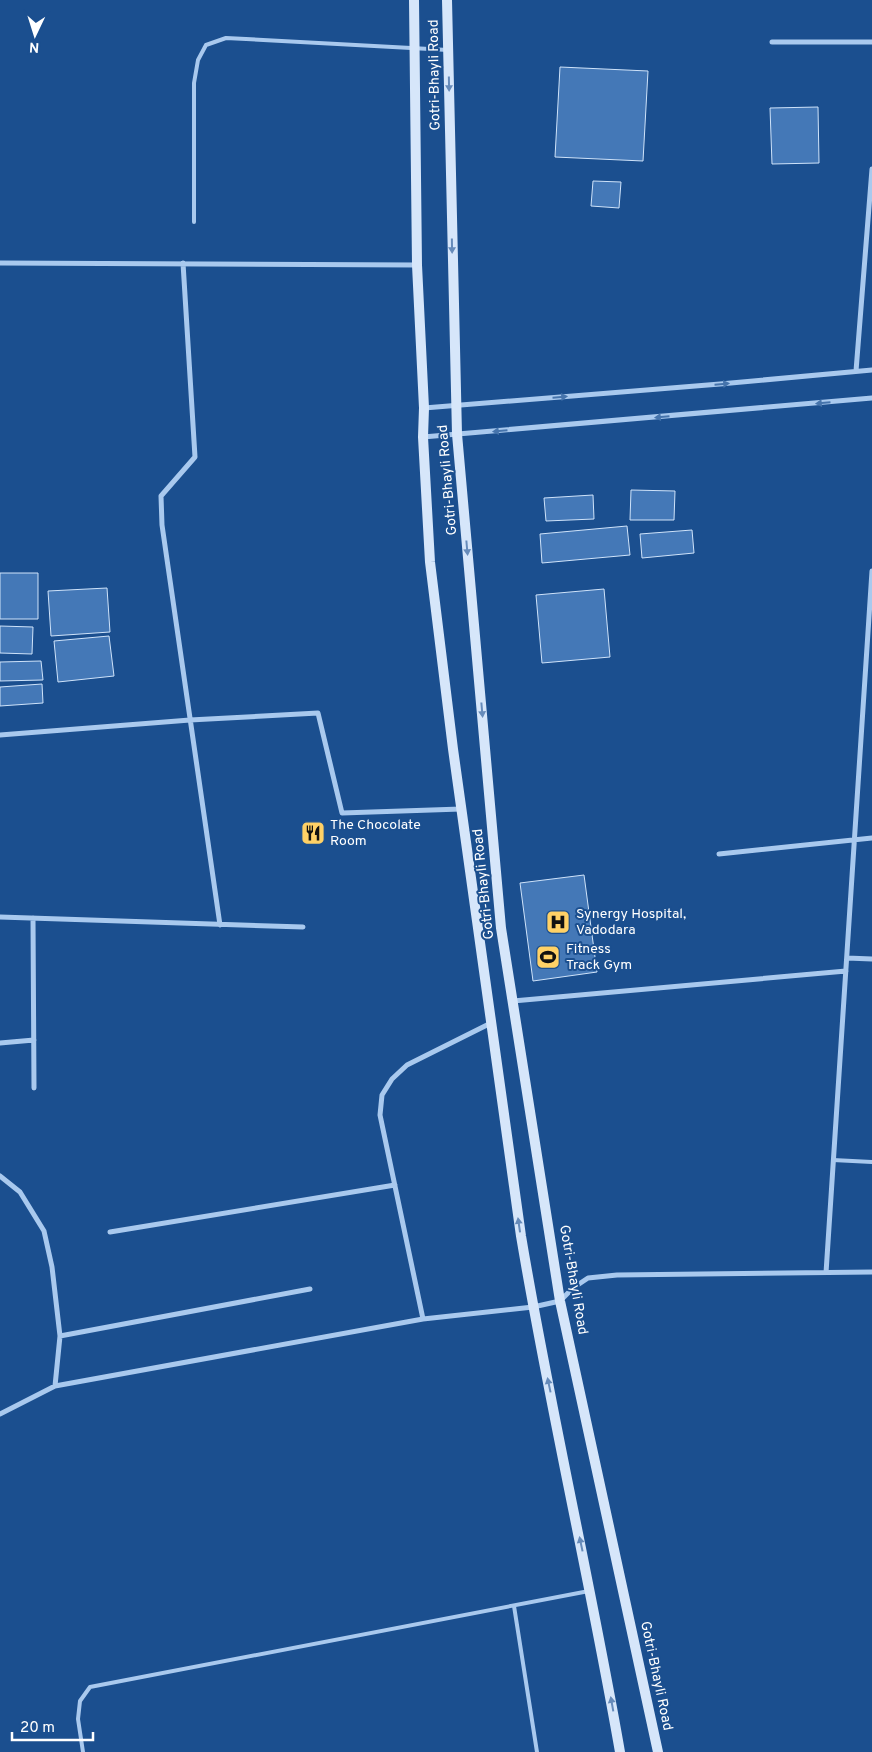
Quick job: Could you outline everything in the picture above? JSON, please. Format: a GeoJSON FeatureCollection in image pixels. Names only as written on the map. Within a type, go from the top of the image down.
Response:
{"type":"FeatureCollection","features":[{"type":"Feature","properties":{"kind":"street","name":"Gotri-Bhayli Road"},"geometry":{"type":"LineString","coordinates":[[414,0],[417,264],[424,408],[423,437],[430,562],[461,809],[521,1236],[533,1307],[591,1591],[620,1752]]}},
{"type":"Feature","properties":{"kind":"street","name":"Gotri-Bhayli Road"},"geometry":{"type":"LineString","coordinates":[[447,0],[457,434],[501,928],[560,1301],[658,1752]]}},
{"type":"Feature","properties":{"kind":"street"},"geometry":{"type":"LineString","coordinates":[[772,42],[872,42]]}},
{"type":"Feature","properties":{"kind":"street"},"geometry":{"type":"LineString","coordinates":[[856,371],[872,168]]}},
{"type":"Feature","properties":{"kind":"street"},"geometry":{"type":"LineString","coordinates":[[0,263],[417,264]]}},
{"type":"Feature","properties":{"kind":"street"},"geometry":{"type":"LineString","coordinates":[[183,264],[195,457],[161,496],[162,525],[220,925]]}},
{"type":"Feature","properties":{"kind":"street"},"geometry":{"type":"LineString","coordinates":[[424,408],[872,370]]}},
{"type":"Feature","properties":{"kind":"street"},"geometry":{"type":"LineString","coordinates":[[423,437],[872,398]]}},
{"type":"Feature","properties":{"kind":"street"},"geometry":{"type":"LineString","coordinates":[[826,1273],[872,571]]}},
{"type":"Feature","properties":{"kind":"street"},"geometry":{"type":"LineString","coordinates":[[0,736],[190,720],[318,713],[342,813],[461,809]]}},
{"type":"Feature","properties":{"kind":"street"},"geometry":{"type":"LineString","coordinates":[[719,854],[872,838]]}},
{"type":"Feature","properties":{"kind":"street"},"geometry":{"type":"LineString","coordinates":[[0,917],[304,927]]}},
{"type":"Feature","properties":{"kind":"street"},"geometry":{"type":"LineString","coordinates":[[33,918],[34,1088]]}},
{"type":"Feature","properties":{"kind":"street"},"geometry":{"type":"LineString","coordinates":[[847,958],[872,959]]}},
{"type":"Feature","properties":{"kind":"street"},"geometry":{"type":"LineString","coordinates":[[513,1001],[846,971]]}},
{"type":"Feature","properties":{"kind":"street"},"geometry":{"type":"LineString","coordinates":[[423,1319],[380,1116],[382,1095],[392,1079],[406,1065],[491,1023]]}},
{"type":"Feature","properties":{"kind":"street"},"geometry":{"type":"LineString","coordinates":[[0,1043],[34,1040]]}},
{"type":"Feature","properties":{"kind":"street"},"geometry":{"type":"LineString","coordinates":[[0,1176],[20,1192],[44,1231],[52,1267],[60,1336],[55,1386]]}},
{"type":"Feature","properties":{"kind":"street"},"geometry":{"type":"LineString","coordinates":[[110,1232],[395,1185]]}},
{"type":"Feature","properties":{"kind":"street"},"geometry":{"type":"LineString","coordinates":[[0,1414],[55,1386],[423,1319],[533,1307],[560,1301],[573,1288],[588,1278],[617,1275],[872,1272]]}},
{"type":"Feature","properties":{"kind":"street"},"geometry":{"type":"LineString","coordinates":[[60,1336],[310,1289]]}},
{"type":"Feature","properties":{"kind":"lane"},"geometry":{"type":"LineString","coordinates":[[194,222],[194,83],[198,60],[206,44],[226,38],[448,50]]}},
{"type":"Feature","properties":{"kind":"lane"},"geometry":{"type":"LineString","coordinates":[[833,1160],[872,1162]]}},
{"type":"Feature","properties":{"kind":"lane"},"geometry":{"type":"LineString","coordinates":[[84,1752],[78,1719],[80,1701],[90,1687],[591,1591]]}},
{"type":"Feature","properties":{"kind":"lane"},"geometry":{"type":"LineString","coordinates":[[514,1606],[537,1752]]}},
{"type":"Feature","properties":{"kind":"building"},"geometry":{"type":"Polygon","coordinates":[[[560,67],[648,71],[643,161],[555,157],[560,67]]]}},
{"type":"Feature","properties":{"kind":"building"},"geometry":{"type":"Polygon","coordinates":[[[818,107],[819,163],[772,164],[770,108],[818,107]]]}},
{"type":"Feature","properties":{"kind":"building"},"geometry":{"type":"Polygon","coordinates":[[[593,181],[621,182],[619,208],[591,206],[593,181]]]}},
{"type":"Feature","properties":{"kind":"building"},"geometry":{"type":"Polygon","coordinates":[[[631,490],[675,491],[674,520],[630,520],[631,490]]]}},
{"type":"Feature","properties":{"kind":"building"},"geometry":{"type":"Polygon","coordinates":[[[593,495],[594,519],[546,521],[544,498],[593,495]]]}},
{"type":"Feature","properties":{"kind":"building"},"geometry":{"type":"Polygon","coordinates":[[[627,526],[630,555],[542,563],[540,534],[627,526]]]}},
{"type":"Feature","properties":{"kind":"building"},"geometry":{"type":"Polygon","coordinates":[[[692,530],[694,553],[642,558],[640,534],[692,530]]]}},
{"type":"Feature","properties":{"kind":"building"},"geometry":{"type":"Polygon","coordinates":[[[0,573],[38,573],[38,619],[0,619],[0,573]]]}},
{"type":"Feature","properties":{"kind":"building"},"geometry":{"type":"Polygon","coordinates":[[[107,588],[110,632],[51,636],[48,591],[107,588]]]}},
{"type":"Feature","properties":{"kind":"building"},"geometry":{"type":"Polygon","coordinates":[[[604,589],[610,657],[542,663],[536,595],[604,589]]]}},
{"type":"Feature","properties":{"kind":"building"},"geometry":{"type":"Polygon","coordinates":[[[0,626],[33,627],[32,654],[0,653],[0,626]]]}},
{"type":"Feature","properties":{"kind":"building"},"geometry":{"type":"Polygon","coordinates":[[[109,636],[114,676],[58,682],[54,641],[109,636]]]}},
{"type":"Feature","properties":{"kind":"building"},"geometry":{"type":"Polygon","coordinates":[[[41,661],[43,680],[0,681],[0,662],[41,661]]]}},
{"type":"Feature","properties":{"kind":"building"},"geometry":{"type":"Polygon","coordinates":[[[42,684],[43,703],[0,706],[0,687],[42,684]]]}},
{"type":"Feature","properties":{"kind":"building"},"geometry":{"type":"Polygon","coordinates":[[[584,875],[597,972],[533,981],[520,883],[584,875]]]}},
{"type":"Feature","properties":{"kind":"place","name":"The Chocolate Room"},"geometry":{"type":"Point","coordinates":[313,833]}},
{"type":"Feature","properties":{"kind":"place","name":"Synergy Hospital, Vadodara"},"geometry":{"type":"Point","coordinates":[558,922]}},
{"type":"Feature","properties":{"kind":"place","name":"Fitness Track Gym"},"geometry":{"type":"Point","coordinates":[548,957]}}]}
